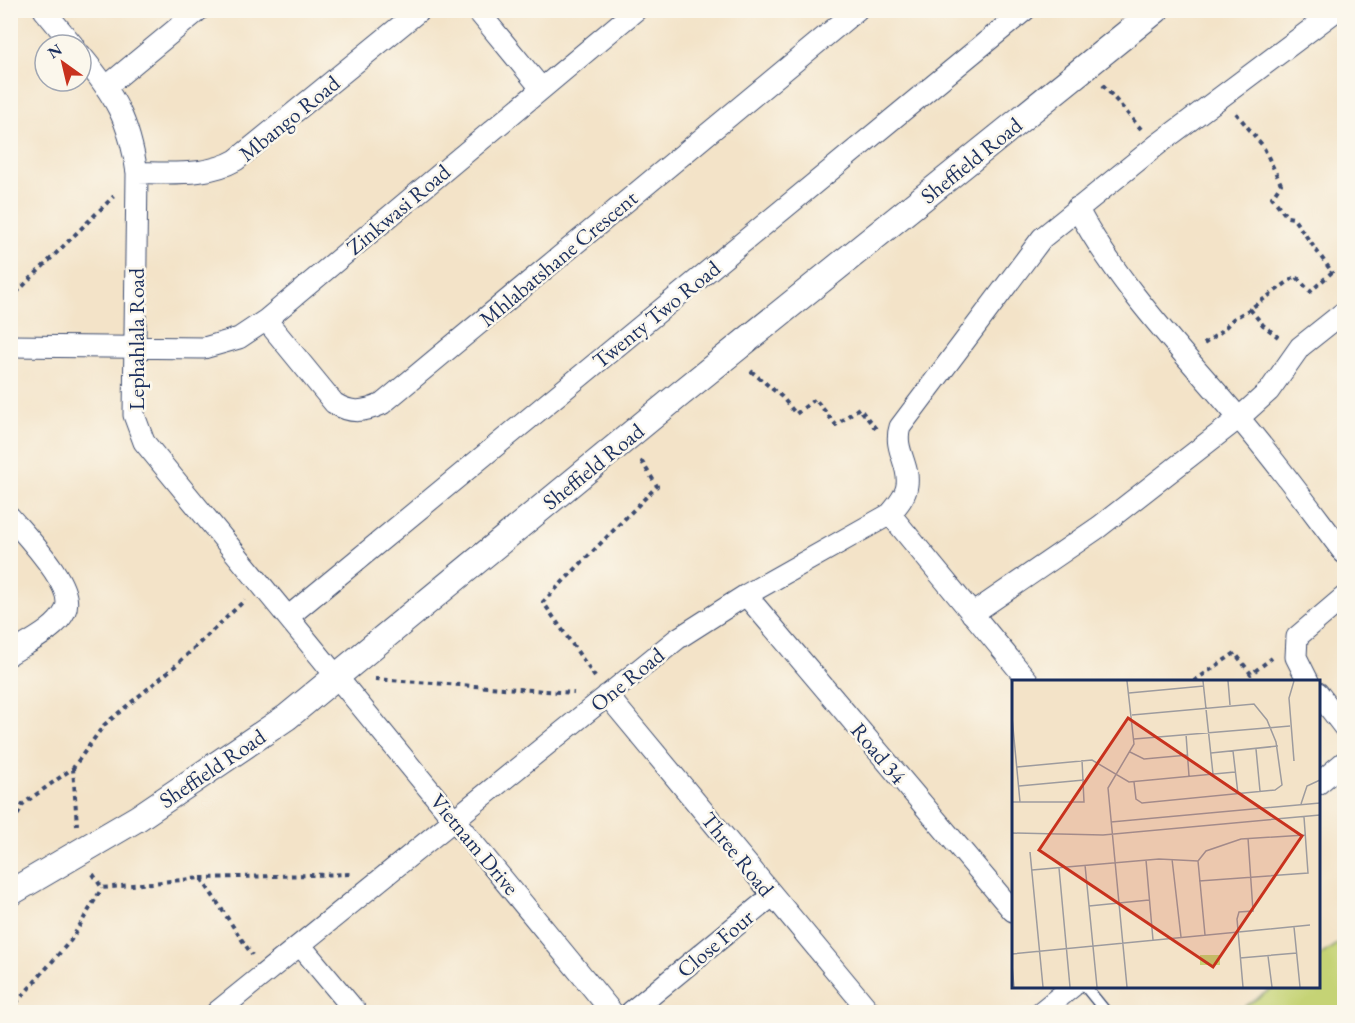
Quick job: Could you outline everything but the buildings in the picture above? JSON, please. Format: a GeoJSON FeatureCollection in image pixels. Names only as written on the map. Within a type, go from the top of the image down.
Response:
{"type":"FeatureCollection","features":[{"type":"Feature","properties":{"kind":"street"},"geometry":{"type":"LineString","coordinates":[[44,10],[62,33]]}},
{"type":"Feature","properties":{"kind":"street"},"geometry":{"type":"LineString","coordinates":[[107,86],[199,10]]}},
{"type":"Feature","properties":{"kind":"street","name":"Mbango Road"},"geometry":{"type":"LineString","coordinates":[[136,173],[207,171],[222,168],[236,160],[420,10]]}},
{"type":"Feature","properties":{"kind":"street"},"geometry":{"type":"LineString","coordinates":[[477,10],[541,88]]}},
{"type":"Feature","properties":{"kind":"street","name":"Zinkwasi Road"},"geometry":{"type":"LineString","coordinates":[[10,346],[204,348],[239,338],[266,320],[636,10]]}},
{"type":"Feature","properties":{"kind":"street","name":"Mhlabatshane Crescent"},"geometry":{"type":"LineString","coordinates":[[266,320],[334,403],[344,410],[355,412],[368,411],[382,404],[857,10]]}},
{"type":"Feature","properties":{"kind":"street","name":"Twenty Two Road"},"geometry":{"type":"LineString","coordinates":[[288,617],[1025,10]]}},
{"type":"Feature","properties":{"kind":"street","name":"Sheffield Road"},"geometry":{"type":"LineString","coordinates":[[10,893],[138,818],[287,717],[733,351],[1156,10]]}},
{"type":"Feature","properties":{"kind":"street"},"geometry":{"type":"LineString","coordinates":[[1027,680],[890,514],[903,497],[908,484],[897,443],[900,427],[1042,238],[1156,145],[1337,10]]}},
{"type":"Feature","properties":{"kind":"street","name":"Lephahlala Road"},"geometry":{"type":"LineString","coordinates":[[93,69],[107,86],[124,116],[132,140],[136,173],[134,415],[141,436],[337,676]]}},
{"type":"Feature","properties":{"kind":"street"},"geometry":{"type":"LineString","coordinates":[[1077,208],[1093,238],[1187,360],[1239,418],[1344,553]]}},
{"type":"Feature","properties":{"kind":"street"},"geometry":{"type":"LineString","coordinates":[[972,614],[1099,527],[1239,418],[1269,391],[1293,356],[1309,338],[1344,312]]}},
{"type":"Feature","properties":{"kind":"street","name":"One Road"},"geometry":{"type":"LineString","coordinates":[[217,1012],[692,628],[890,514]]}},
{"type":"Feature","properties":{"kind":"street"},"geometry":{"type":"LineString","coordinates":[[10,517],[55,572],[66,598],[66,610],[58,620],[10,654]]}},
{"type":"Feature","properties":{"kind":"street","name":"Road 34"},"geometry":{"type":"LineString","coordinates":[[746,595],[1012,909]]}},
{"type":"Feature","properties":{"kind":"street"},"geometry":{"type":"LineString","coordinates":[[1308,680],[1295,651],[1302,631],[1344,597]]}},
{"type":"Feature","properties":{"kind":"street","name":"Vietnam Drive"},"geometry":{"type":"LineString","coordinates":[[337,676],[612,1012]]}},
{"type":"Feature","properties":{"kind":"street","name":"Three Road"},"geometry":{"type":"LineString","coordinates":[[607,695],[870,1012]]}},
{"type":"Feature","properties":{"kind":"street"},"geometry":{"type":"LineString","coordinates":[[1319,696],[1344,727]]}},
{"type":"Feature","properties":{"kind":"street"},"geometry":{"type":"LineString","coordinates":[[1319,782],[1344,762]]}},
{"type":"Feature","properties":{"kind":"street","name":"Close Four"},"geometry":{"type":"LineString","coordinates":[[631,1012],[772,896]]}},
{"type":"Feature","properties":{"kind":"street"},"geometry":{"type":"LineString","coordinates":[[300,945],[356,1012]]}},
{"type":"Feature","properties":{"kind":"street"},"geometry":{"type":"LineString","coordinates":[[1041,1012],[1072,987]]}},
{"type":"Feature","properties":{"kind":"lane"},"geometry":{"type":"LineString","coordinates":[[1086,987],[1106,1012]]}},
{"type":"Feature","properties":{"kind":"path"},"geometry":{"type":"LineString","coordinates":[[1088,66],[1156,145]]}},
{"type":"Feature","properties":{"kind":"path"},"geometry":{"type":"LineString","coordinates":[[1187,360],[1210,337],[1222,331],[1233,319],[1296,276],[1310,292],[1332,272],[1293,218],[1287,217],[1278,207],[1272,197],[1281,184],[1272,163],[1263,146],[1223,96]]}},
{"type":"Feature","properties":{"kind":"path"},"geometry":{"type":"LineString","coordinates":[[10,299],[136,173]]}},
{"type":"Feature","properties":{"kind":"path"},"geometry":{"type":"LineString","coordinates":[[1250,309],[1263,325],[1273,331],[1293,356]]}},
{"type":"Feature","properties":{"kind":"path"},"geometry":{"type":"LineString","coordinates":[[733,351],[796,414],[815,399],[836,425],[859,408],[876,429],[897,443]]}},
{"type":"Feature","properties":{"kind":"path"},"geometry":{"type":"LineString","coordinates":[[607,695],[543,602],[657,486],[642,462],[650,456]]}},
{"type":"Feature","properties":{"kind":"path"},"geometry":{"type":"LineString","coordinates":[[10,831],[23,804],[73,768],[104,725],[174,667],[261,585]]}},
{"type":"Feature","properties":{"kind":"path"},"geometry":{"type":"LineString","coordinates":[[1195,680],[1235,653],[1251,674],[1274,657],[1295,651]]}},
{"type":"Feature","properties":{"kind":"path"},"geometry":{"type":"LineString","coordinates":[[337,676],[607,695]]}},
{"type":"Feature","properties":{"kind":"path"},"geometry":{"type":"LineString","coordinates":[[73,768],[79,853],[102,888]]}},
{"type":"Feature","properties":{"kind":"path"},"geometry":{"type":"LineString","coordinates":[[102,888],[201,878],[349,874],[367,890]]}},
{"type":"Feature","properties":{"kind":"path"},"geometry":{"type":"LineString","coordinates":[[201,878],[252,955],[300,945]]}},
{"type":"Feature","properties":{"kind":"path"},"geometry":{"type":"LineString","coordinates":[[10,1010],[71,940],[102,888]]}},
{"type":"Feature","properties":{"kind":"green space"},"geometry":{"type":"Polygon","coordinates":[[[1344,939],[1344,1012],[1249,1012],[1245,1006],[1274,987],[1319,987],[1319,956],[1344,939]]]}}]}
